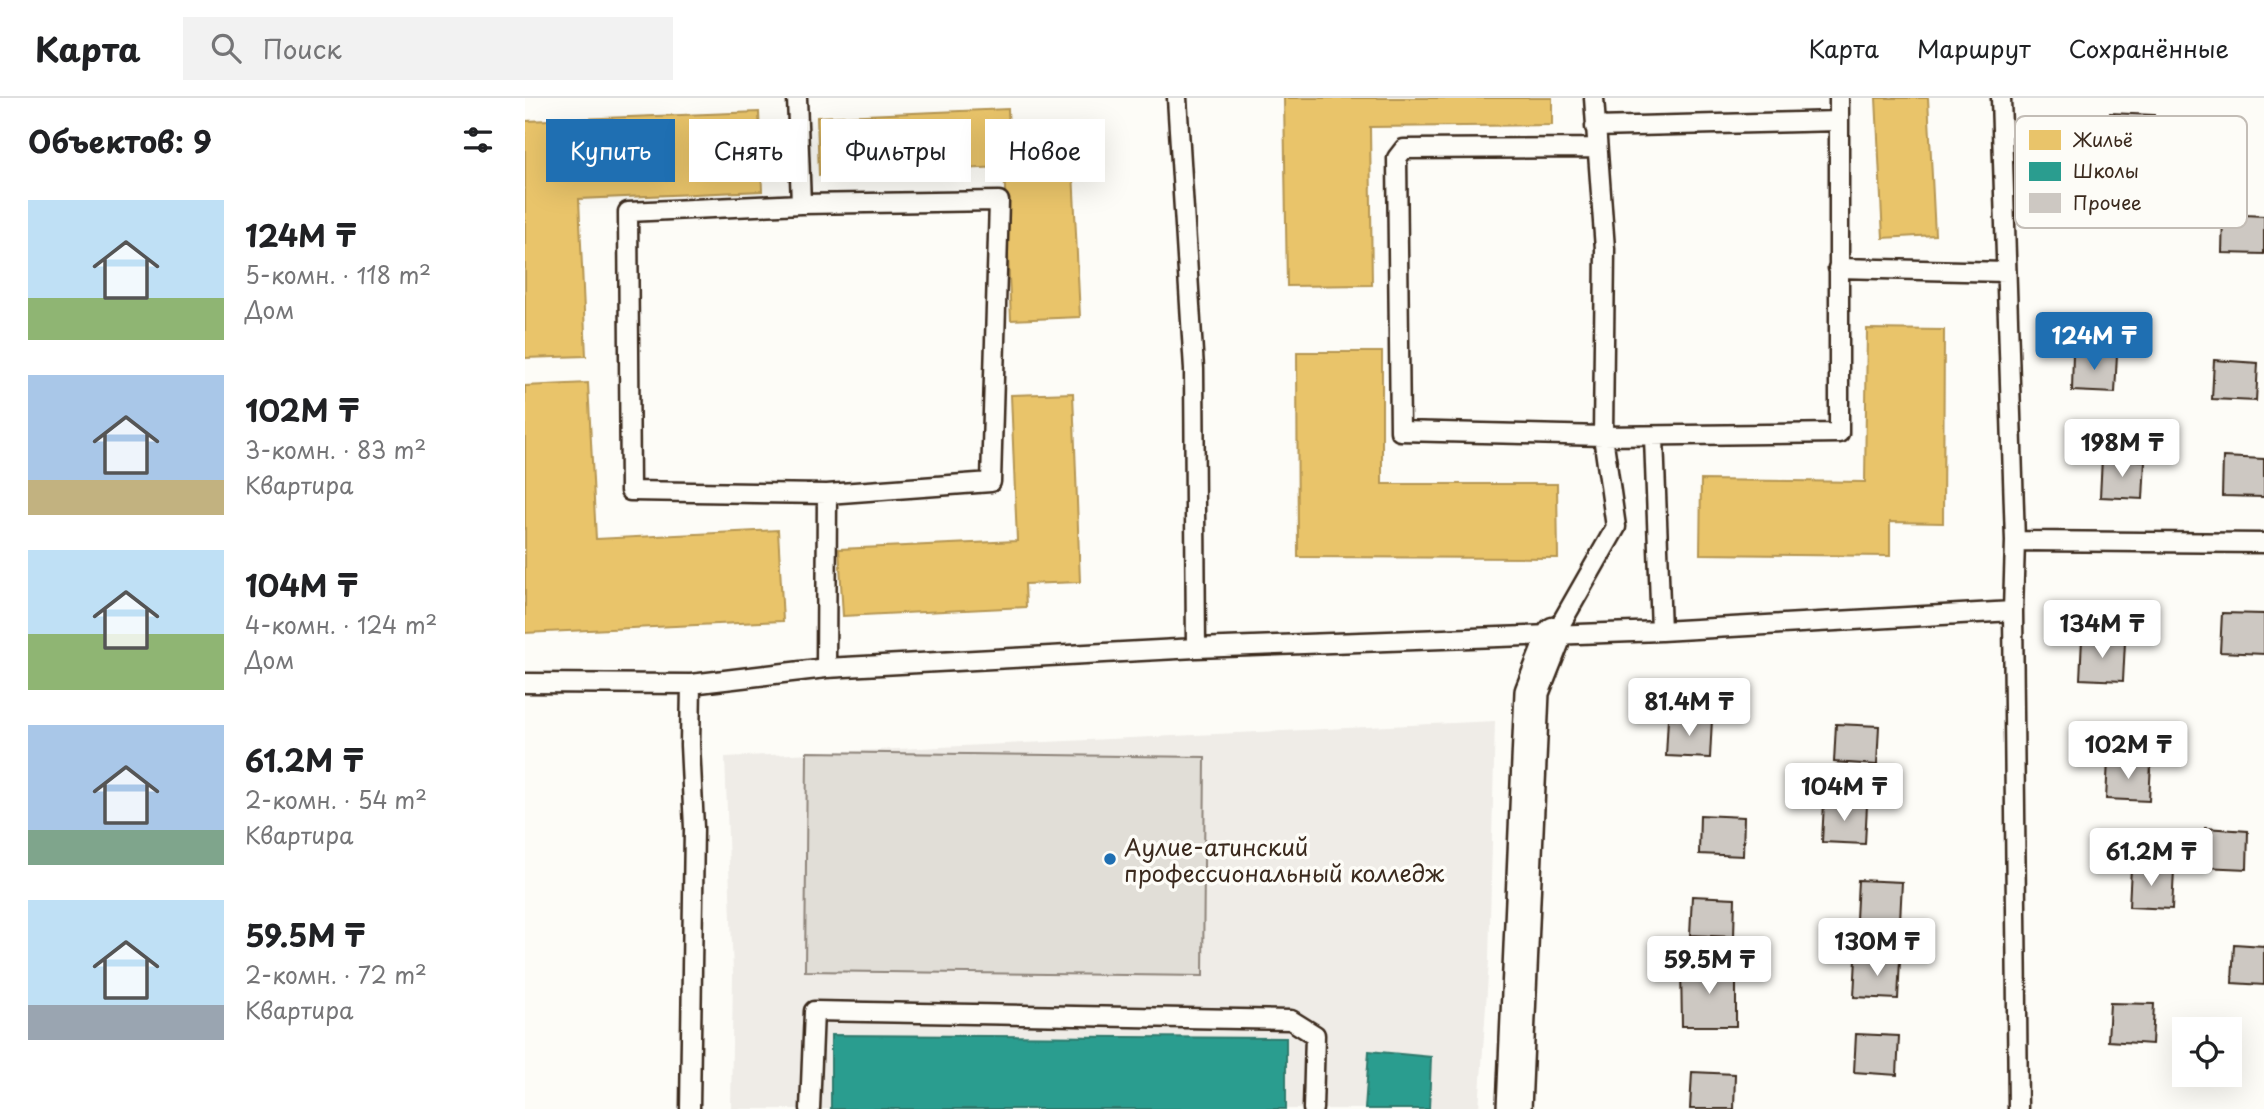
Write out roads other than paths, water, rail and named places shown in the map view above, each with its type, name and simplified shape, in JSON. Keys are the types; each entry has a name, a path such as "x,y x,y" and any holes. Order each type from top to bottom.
{"street":[{"path":"1514,1109 1532,692 1555,634"}],"lane":[{"path":"797,98 801,204"},
{"path":"1177,98 1194,369 1196,648"},
{"path":"1555,634 1616,527 1603,436 1605,249 1594,98"},
{"path":"1597,148 1404,149 1397,158 1400,432 1654,437 1839,433 1839,98"},
{"path":"2001,98 2015,541 2013,611 2018,1109"},
{"path":"1595,127 1838,121"},
{"path":"999,201 991,482 827,494 630,491 628,212 801,204 999,201"},
{"path":"1838,268 2006,272"},
{"path":"1654,437 1661,631"},
{"path":"826,668 827,494"},
{"path":"2015,541 2264,543"},
{"path":"525,683 691,684 826,668 1196,648 1661,631 2013,611"},
{"path":"690,1109 694,828 690,745 691,684"},
{"path":"810,1109 814,1011 1291,1020 1315,1035 1313,1109"}],"place":[{"name":"Аулие-атинский профессиональный колледж","path":"1110,859"}]}
